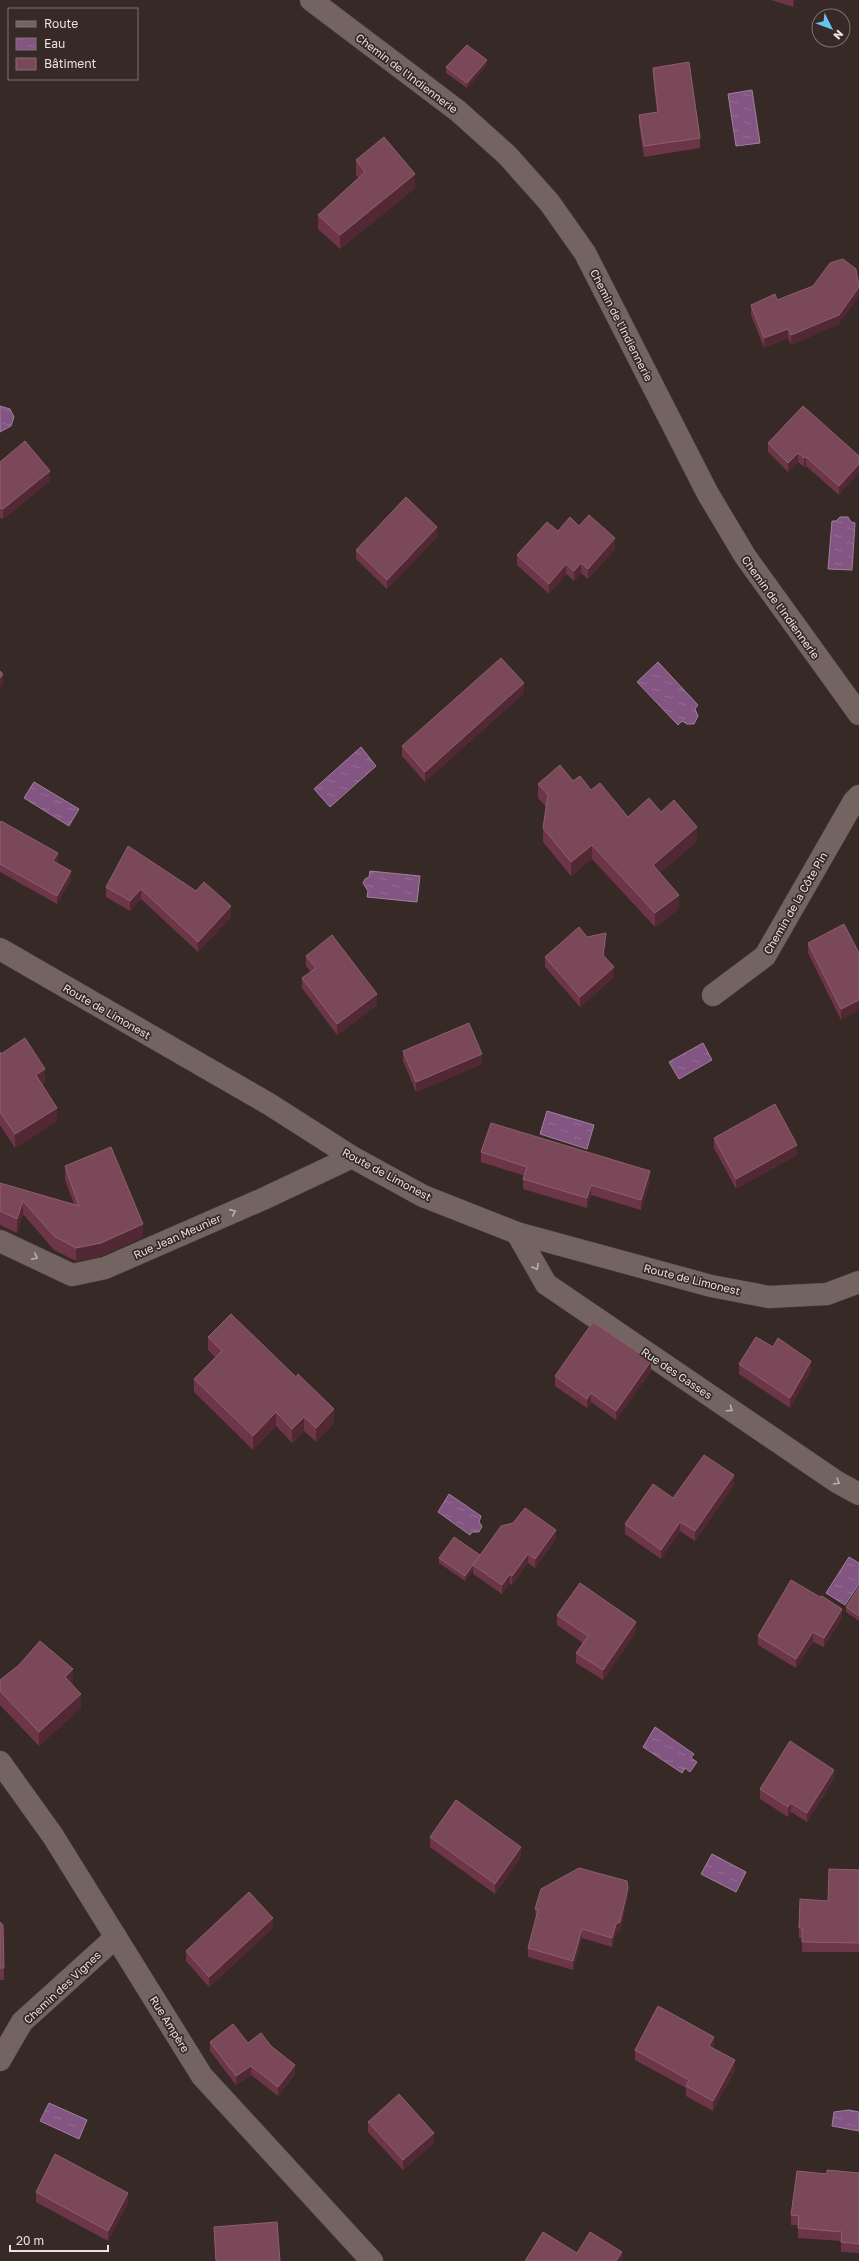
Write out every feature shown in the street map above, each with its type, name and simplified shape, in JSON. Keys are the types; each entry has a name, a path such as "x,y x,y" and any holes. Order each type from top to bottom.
{"street":[{"name":"Chemin de l'Indiennerie","path":"311,0 458,111 507,155 549,202 585,253 708,494 745,556 859,713"},
{"name":"Chemin de la Côte Pin","path":"713,995 765,956 854,801 859,796"},
{"name":"Route de Limonest","path":"0,950 268,1104 352,1157 423,1196 518,1233 711,1286 769,1297 827,1294 859,1282"},
{"name":"Rue Jean Meunier","path":"0,1241 72,1274 105,1268 263,1199 352,1157"},
{"name":"Rue des Gasses","path":"518,1233 546,1284 837,1482 859,1494"},
{"name":"Rue Ampère","path":"0,1762 53,1836 202,2076 372,2261"},
{"name":"Chemin des Vignes","path":"0,2060 22,2022 116,1937"}],"water":[{"path":"752,90 760,143 736,146 728,94"},
{"path":"0,406 10,409 14,417 11,426 0,432"},
{"path":"840,517 848,517 851,522 855,523 852,570 828,569 832,521 836,521"},
{"path":"658,662 698,705 695,709 698,716 694,724 687,724 682,721 678,725 637,682"},
{"path":"361,747 376,766 330,807 314,789"},
{"path":"34,782 79,809 69,826 24,798"},
{"path":"370,871 420,876 417,902 367,897 368,891 363,883 365,879 369,877"},
{"path":"703,1043 712,1060 679,1079 669,1062"},
{"path":"547,1111 594,1125 587,1149 540,1134"},
{"path":"449,1494 481,1516 479,1522 482,1526 479,1532 472,1532 470,1535 438,1512"},
{"path":"849,1557 859,1563 859,1584 845,1605 826,1593"},
{"path":"655,1727 694,1754 691,1758 697,1762 690,1772 685,1768 682,1773 643,1747"},
{"path":"712,1854 746,1872 736,1892 701,1874"},
{"path":"49,2103 87,2120 79,2139 40,2121"},
{"path":"849,2110 859,2112 859,2131 832,2126 834,2112"}],"building":[{"path":"467,45 487,60 467,83 446,67"},
{"path":"689,62 700,138 644,146 639,115 658,112 653,68"},
{"path":"384,137 415,174 340,235 318,215 365,172 356,160"},
{"path":"843,259 856,269 859,287 839,315 791,335 788,329 764,338 751,305 775,294 777,300 813,286 830,263"},
{"path":"803,406 859,456 859,464 839,486 806,457 804,458 798,453 788,463 768,443"},
{"path":"25,441 50,471 3,509 0,508 0,462"},
{"path":"406,497 437,527 387,580 356,550"},
{"path":"589,515 615,538 588,569 581,563 574,571 566,564 549,584 517,555 547,522 558,531 570,517 579,526"},
{"path":"501,658 524,683 425,772 402,746"},
{"path":"0,671 3,674 0,678"},
{"path":"560,765 573,781 580,776 591,790 600,783 628,817 649,798 661,812 674,800 697,827 653,865 679,895 655,913 592,845 571,862 543,828 548,795 538,784"},
{"path":"1,821 58,853 53,861 71,871 57,896 0,864"},
{"path":"128,846 196,891 204,882 231,906 198,942 141,889 130,901 106,887"},
{"path":"844,924 859,953 859,1000 841,1009 808,943"},
{"path":"579,927 587,937 606,933 603,955 614,967 580,997 545,957"},
{"path":"332,935 377,994 337,1024 302,978 316,968 306,956"},
{"path":"469,1023 482,1054 416,1082 403,1051"},
{"path":"25,1038 45,1069 36,1075 57,1108 15,1134 0,1112 0,1052 1,1054"},
{"path":"775,1104 797,1145 736,1179 714,1138"},
{"path":"491,1123 650,1171 641,1200 591,1185 587,1198 523,1179 527,1167 481,1152"},
{"path":"111,1147 143,1224 101,1243 76,1248 54,1236 23,1201 17,1219 0,1211 0,1183 79,1206 65,1166"},
{"path":"231,1314 296,1377 298,1374 334,1409 316,1428 304,1417 292,1429 276,1412 253,1436 194,1379 222,1351 208,1337"},
{"path":"593,1322 651,1361 616,1411 591,1393 587,1399 555,1376"},
{"path":"756,1337 773,1347 778,1338 811,1361 790,1398 739,1364"},
{"path":"704,1455 734,1475 695,1531 680,1522 661,1550 625,1524 653,1484 673,1498"},
{"path":"525,1508 556,1530 535,1559 528,1554 512,1576 510,1574 502,1585 473,1565 501,1526 513,1523"},
{"path":"454,1537 480,1555 465,1576 439,1558"},
{"path":"791,1580 820,1597 822,1596 842,1609 824,1638 813,1632 796,1659 758,1636"},
{"path":"580,1583 636,1622 603,1670 576,1653 588,1636 557,1615"},
{"path":"859,1587 859,1616 846,1607"},
{"path":"40,1641 73,1669 65,1677 81,1694 39,1732 0,1691 0,1680 19,1665"},
{"path":"790,1741 834,1770 807,1813 791,1803 788,1807 760,1789"},
{"path":"456,1800 521,1847 495,1884 430,1837"},
{"path":"579,1868 627,1881 628,1888 620,1922 616,1924 612,1938 582,1929 573,1961 528,1948 538,1910 535,1909 541,1889"},
{"path":"829,1869 859,1870 859,1943 802,1942 802,1928 799,1928 800,1899 828,1901"},
{"path":"249,1892 273,1918 209,1977 186,1951"},
{"path":"0,1922 3,1925 4,1968 0,1968"},
{"path":"658,2006 714,2037 709,2046 735,2060 713,2101 686,2086 689,2080 635,2050"},
{"path":"233,2024 248,2043 261,2033 271,2046 295,2065 278,2087 251,2066 236,2076 210,2042"},
{"path":"399,2094 434,2133 403,2160 368,2122"},
{"path":"55,2154 128,2193 108,2231 36,2192"},
{"path":"827,2170 859,2173 859,2244 841,2242 842,2232 798,2228 799,2216 791,2215 797,2171 827,2174"},
{"path":"277,2222 280,2261 216,2261 214,2227"},
{"path":"543,2232 577,2253 590,2232 622,2252 616,2261 525,2261"}]}
